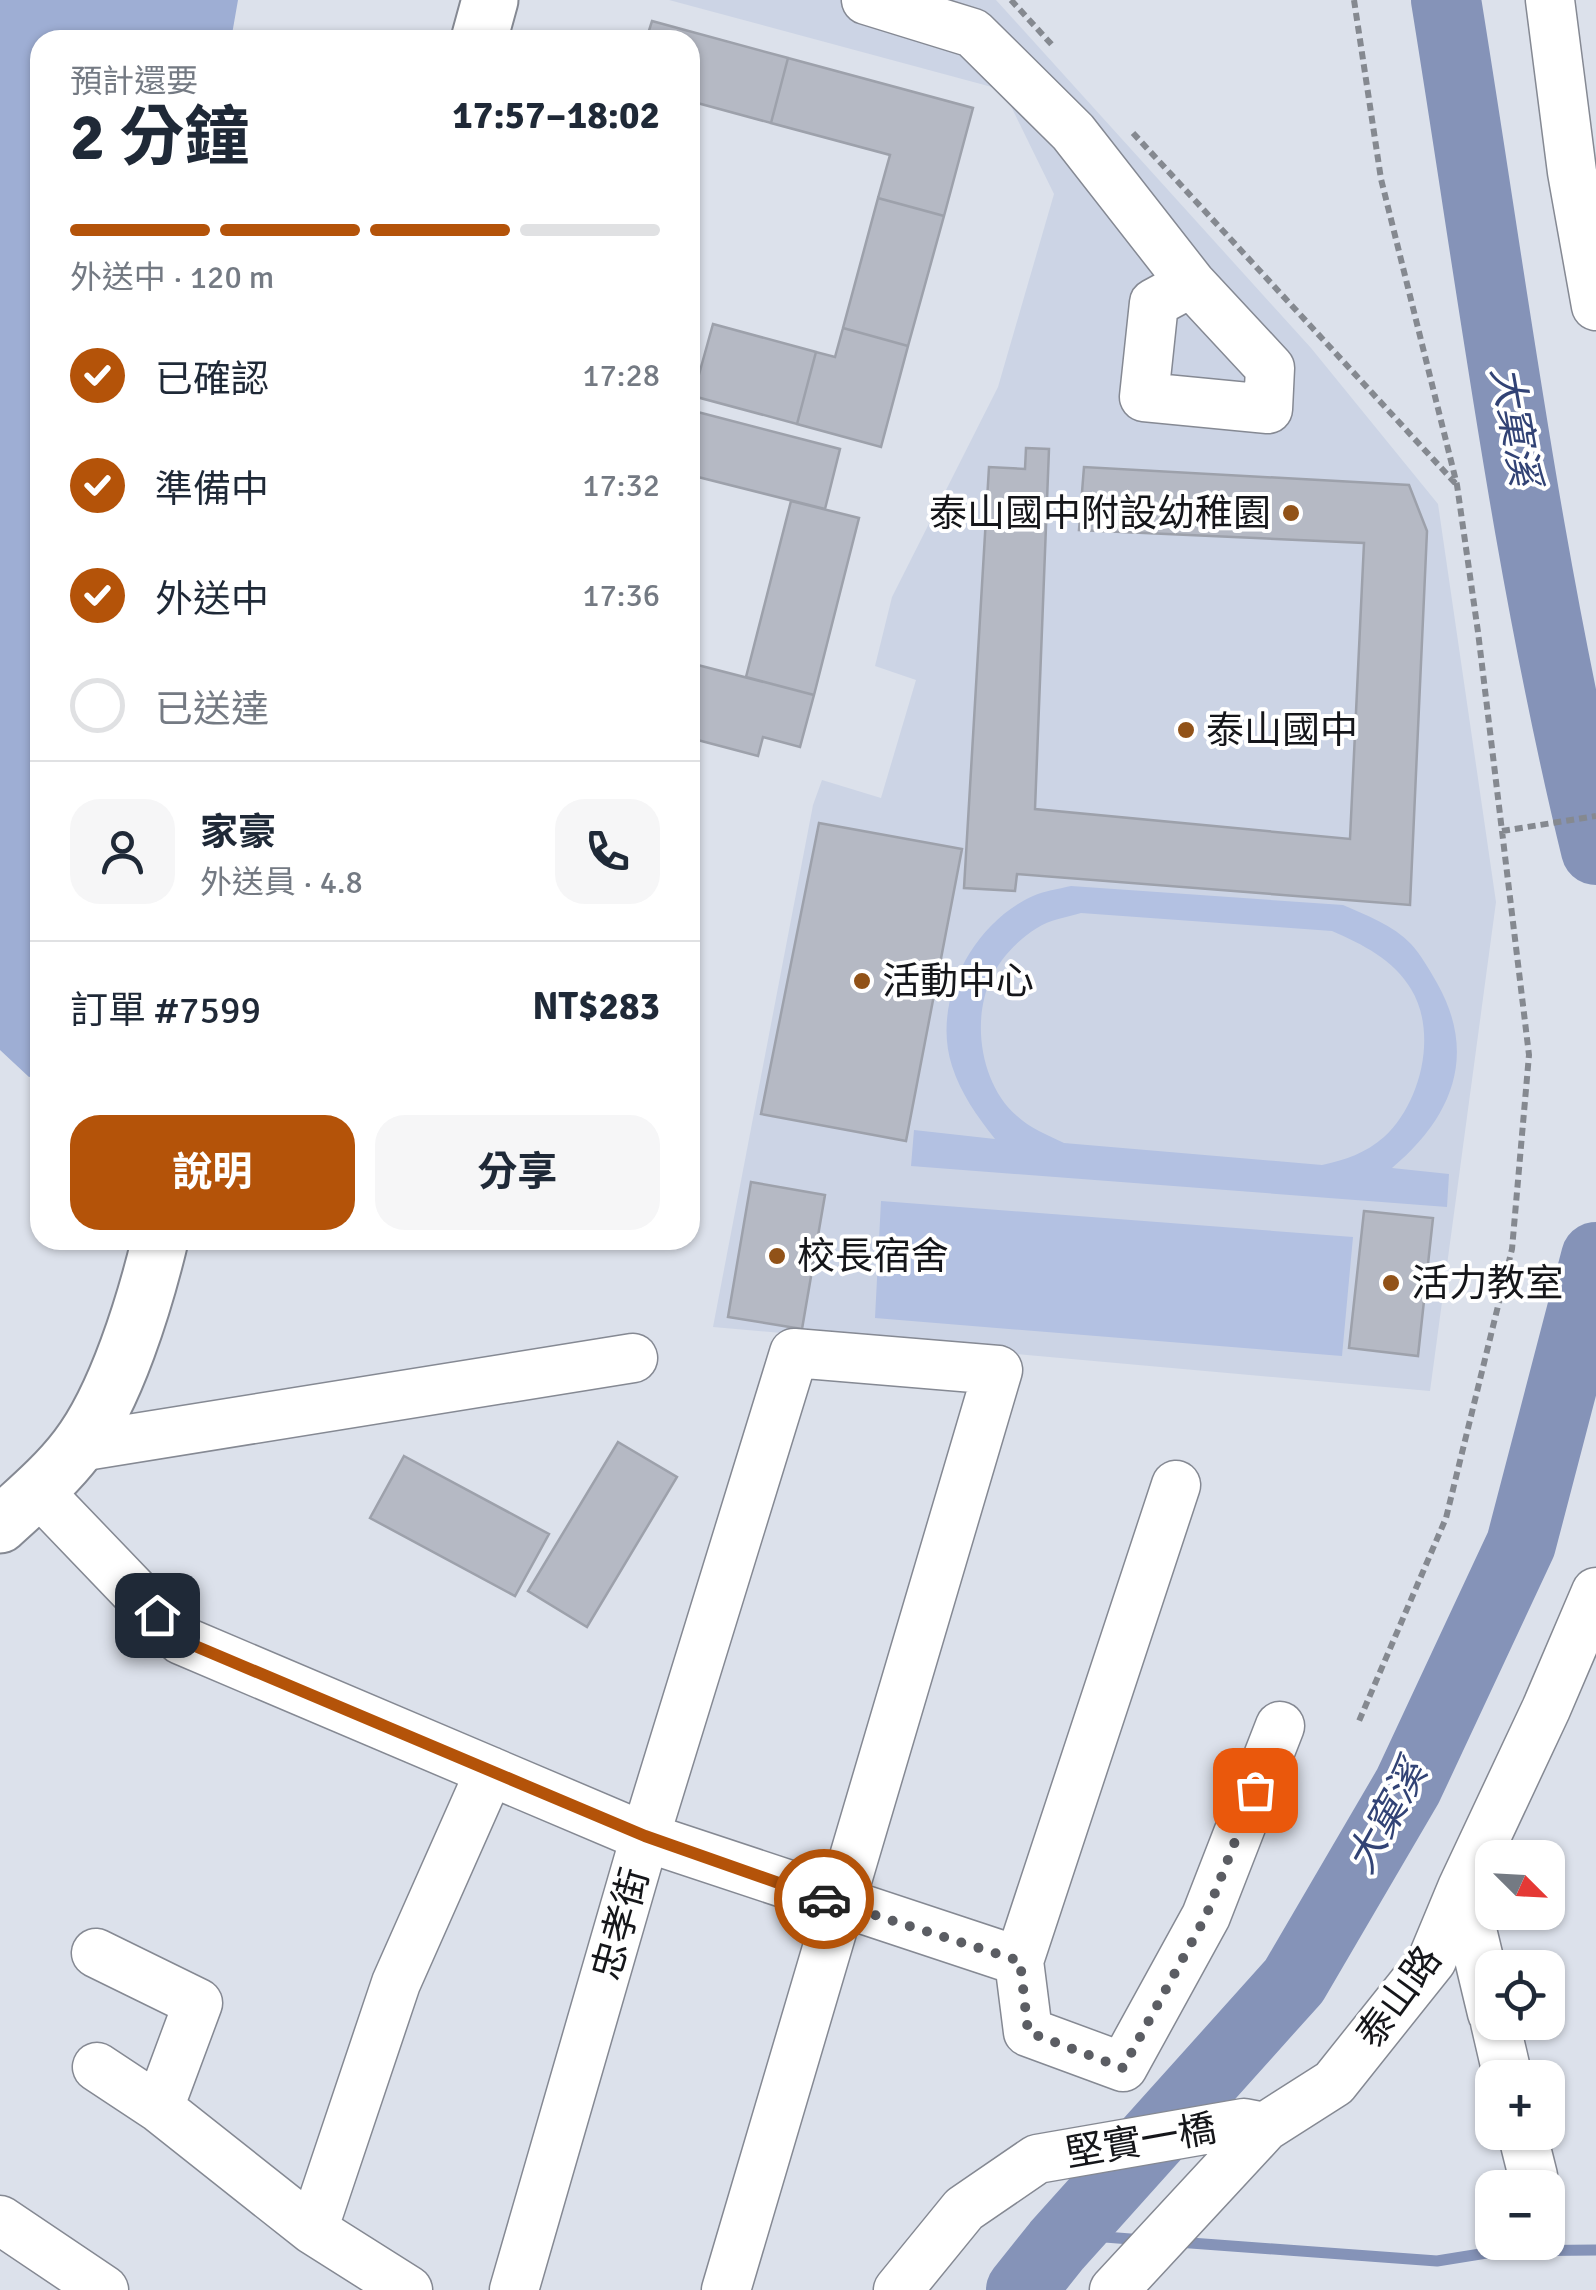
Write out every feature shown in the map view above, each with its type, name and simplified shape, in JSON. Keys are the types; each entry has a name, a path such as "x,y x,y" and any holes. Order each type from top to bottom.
{"main road":[{"path":"482,30 490,0"},
{"path":"19,1508 78,1447 108,1395 150,1284 158,1250"}],"street":[{"path":"866,0 973,33 1073,132 1191,283"},
{"path":"1550,0 1572,172 1596,306"},
{"path":"726,2290 840,1904 998,1370 794,1354 645,1836 840,1904 1020,1961"},
{"path":"78,1447 633,1358"},
{"path":"1176,1485 1020,1961 1028,2032 1123,2068 1206,1916 1280,1726"},
{"name":"忠孝街","path":"19,1508 181,1640 645,1836 514,2290"},
{"name":"泰山路","path":"1254,2125 1334,2084 1432,1960 1596,1592"},
{"path":"313,2230 396,1982 490,1771"},
{"path":"1462,1888 1477,1950"},
{"path":"96,1953 198,2002 159,2108"},
{"path":"98,2067 159,2108 313,2230 408,2290"},
{"path":"1114,2290 1254,2125"},
{"name":"堅實一橋","path":"898,2290 964,2209 1037,2159 1254,2125"},
{"path":"0,2220 104,2290"}],"path":[{"path":"1010,0 1065,59"},
{"path":"1354,0 1381,180 1457,485 1529,1055 1512,1249 1446,1518 1359,1721"},
{"path":"1132,132 1457,485"},
{"path":"1502,831 1596,816"}],"shaded area":[{"path":"0,0 238,0 233,30 30,30 30,1077 0,1050"},
{"name":"泰山國中","path":"669,0 996,0 1311,348 1438,504 1496,902 1430,1391 713,1327 813,805 822,780 881,798 916,680 875,666 892,597 998,387 1054,194 1003,90"},
{"path":"1071,886 1343,905 1404,937 1425,962 1449,1010 1457,1060 1452,1084 1430,1128 1392,1168 1449,1174 1447,1207 911,1166 914,1130 995,1139 970,1104 952,1066 947,1016 953,991 975,945 1011,908 1046,891","holes":["1081,913 1332,931 1366,947 1396,970 1411,989 1423,1026 1422,1067 1408,1106 1384,1137 1363,1152 1322,1165 1064,1143 1022,1120 995,1087 983,1052 985,996 1004,957 1042,925"]},
{"path":"881,1201 1353,1237 1342,1356 875,1318"}],"building":[{"path":"652,21 685,30 649,30"},
{"path":"700,34 788,58 771,123 700,104"},
{"path":"788,58 973,108 944,216 878,198 890,155 771,123"},
{"path":"878,198 944,216 908,346 843,328"},
{"path":"713,324 816,352 797,424 700,398 700,371"},
{"path":"843,328 908,346 881,447 797,424 816,352 835,357"},
{"path":"700,413 840,449 825,509 700,478"},
{"path":"1026,448 1049,449 1035,809 1350,839 1364,543 1079,530 1084,467 1409,485 1427,531 1410,905 1017,874 1015,891 964,888 989,467 1025,469"},
{"path":"791,501 859,518 814,695 746,677"},
{"path":"700,666 814,695 800,747 763,737 758,756 700,741"},
{"name":"活動中心","path":"819,823 962,849 906,1141 761,1114"},
{"name":"校長宿舍","path":"751,1182 825,1195 802,1329 728,1317"},
{"name":"活力教室","path":"1364,1211 1433,1218 1418,1356 1349,1348"},
{"path":"618,1442 677,1477 587,1627 528,1591"},
{"path":"404,1456 549,1534 515,1596 370,1518"}],"waterway":[{"name":"大窠溪","path":"1446,0 1531,533 1596,850"},
{"name":"大窠溪","path":"1021,2290 1294,1981 1408,1786 1521,1544 1596,1257"},
{"path":"1067,2234 1143,2240"},
{"path":"1177,2242 1437,2261 1499,2251 1596,2250"}],"way so far":[{"path":"824,1899 1020,1961 1028,2032 1123,2068 1206,1916 1255,1790"}],"place":[{"name":"泰山國中附設幼稚園","path":"1291,513"},
{"name":"泰山國中","path":"1186,730"},
{"name":"活動中心","path":"862,981"},
{"name":"校長宿舍","path":"777,1256"},
{"name":"活力教室","path":"1391,1283"}],"route":[{"path":"157,1615 181,1640 645,1836 824,1899"}]}
